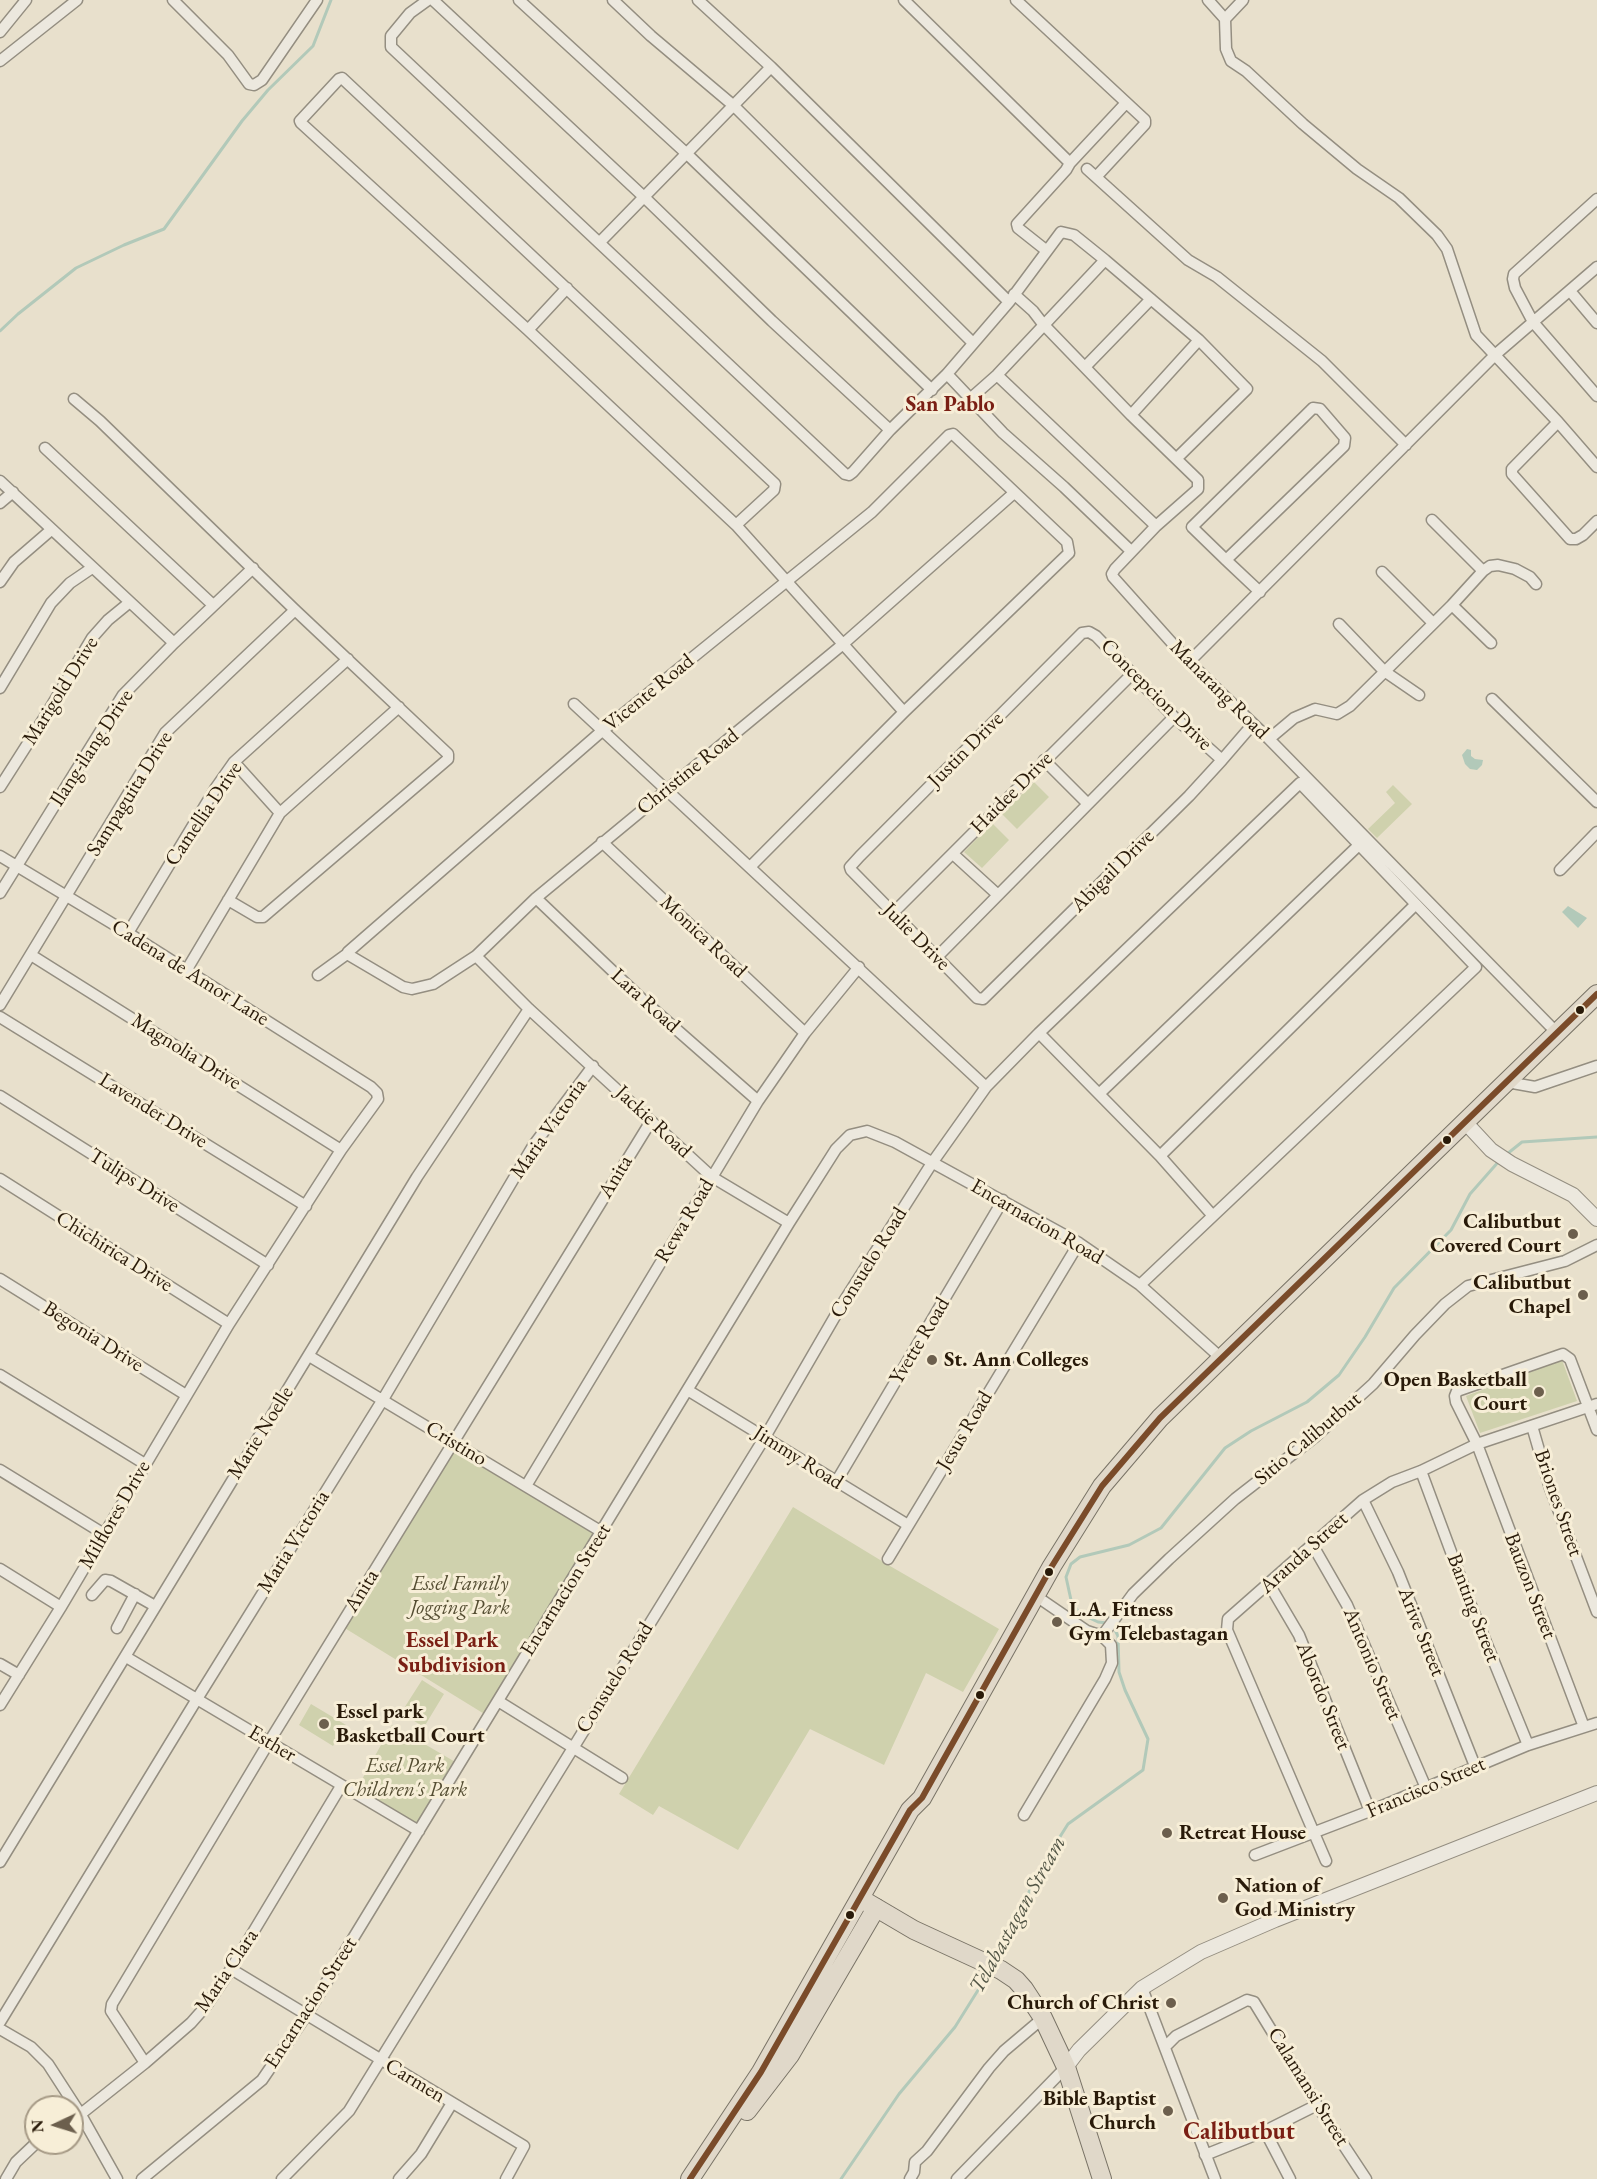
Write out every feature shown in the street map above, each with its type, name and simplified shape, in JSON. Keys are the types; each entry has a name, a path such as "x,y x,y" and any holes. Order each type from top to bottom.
{"main road":[{"path":"701,2179 770,2073 868,1903 910,1810 922,1798 1069,1537 1102,1486 1148,1430 1597,994"},
{"path":"868,1903 914,1930 1001,1970 1016,1980 1024,1989 1043,2018 1066,2067 1102,2179"},
{"path":"690,2179 868,1903"}],"street":[{"path":"0,32 26,0"},
{"path":"0,61 77,0"},
{"path":"172,0 228,54 249,84 254,85 262,80 317,0"},
{"path":"428,0 410,13 391,36 391,47 845,474 853,472 890,430 947,374 1012,298 1061,232 1069,232 1105,260 1199,340 1247,389 1177,458"},
{"path":"433,0 890,430"},
{"path":"519,0 687,154 932,390"},
{"path":"613,0 651,36 734,106 973,343"},
{"path":"698,0 1012,298 1033,311 1131,415 1198,480 1198,489 1131,551 1003,433 947,374"},
{"path":"904,0 1070,163"},
{"path":"1016,0 1145,120 1145,124 1096,177"},
{"path":"1208,0 1225,19 1226,49 1231,61 1358,169 1400,198 1437,235 1447,249 1476,335 1496,354 1597,467"},
{"path":"1225,19 1244,0"},
{"path":"600,242 771,67"},
{"path":"736,525 774,490 775,484 342,78 339,80 300,121 301,123 528,330 736,525 904,712"},
{"path":"1047,251 1018,228 1017,224 1126,103"},
{"path":"1087,169 1188,260 1216,277 1322,361 1406,445"},
{"path":"1597,199 1514,274 1515,288 1533,322 1597,396"},
{"path":"971,398 997,375 1105,260"},
{"path":"1189,662 1496,354 1597,267"},
{"path":"528,330 567,288"},
{"path":"1570,291 1597,322"},
{"path":"1085,367 1151,299"},
{"path":"1131,415 1199,340"},
{"path":"997,375 1156,526"},
{"path":"74,399 448,754 448,759 263,917 257,917 228,900"},
{"path":"1226,560 1344,446 1345,438 1320,409 1313,408 1193,524 1192,528 1226,560 1260,592"},
{"path":"1558,422 1512,469 1512,474 1570,539 1583,536 1597,521"},
{"name":"Vicente Road","path":"318,975 348,954 602,731 872,512 949,435 953,434 1014,493"},
{"path":"45,448 213,605"},
{"path":"0,481 174,643"},
{"path":"0,503 12,492"},
{"path":"750,867 904,712 1070,553 1067,542 1014,493"},
{"name":"Christine Road","path":"348,954 403,987 412,989 433,984 476,956 536,898 842,645 1014,493"},
{"path":"1432,520 1483,571"},
{"path":"0,582 14,562 51,530"},
{"name":"Manarang Road","path":"1131,551 1112,574 1116,580 1189,662 1269,739 1557,1034"},
{"path":"1269,739 1294,718 1316,709 1341,713 1350,706 1490,566 1506,567 1523,573 1536,584"},
{"path":"0,688 51,603 70,584 92,568"},
{"name":"Ilang-ilang Drive","path":"0,892 123,695 253,568"},
{"path":"1382,572 1433,623"},
{"name":"Marigold Drive","path":"0,787 92,638 108,620 130,602"},
{"path":"1452,604 1491,644"},
{"name":"Sampaguita Drive","path":"0,1005 165,734 295,610"},
{"path":"1339,624 1384,671 1419,696"},
{"name":"Concepcion Drive","path":"1089,632 1096,636 1174,717 1222,760"},
{"name":"Justin Drive","path":"852,874 850,867 860,856 1082,633 1089,632"},
{"name":"Camellia Drive","path":"129,933 215,789 234,762 348,659"},
{"name":"Haidee Drive","path":"893,913 1132,674"},
{"path":"1492,699 1597,802"},
{"path":"574,704 986,1087"},
{"path":"186,971 280,813 399,707"},
{"path":"936,958 1174,717"},
{"name":"Abigail Drive","path":"980,999 983,999 999,984 1189,796 1253,724"},
{"path":"1044,760 1088,804"},
{"path":"234,762 280,813"},
{"name":"Consuelo Road","path":"282,2179 349,2111 765,1437 841,1306 932,1163 986,1087 1039,1033 1300,783 1360,844"},
{"path":"1560,870 1597,832"},
{"name":"Monica Road","path":"602,842 805,1033"},
{"path":"1100,1094 1360,844 1415,905 1476,967 1140,1285"},
{"path":"953,854 998,895"},
{"name":"Cadena de Amor Lane","path":"0,856 129,933 377,1093"},
{"name":"Julie Drive","path":"852,874 980,999"},
{"name":"Lara Road","path":"536,898 644,1001 758,1101"},
{"path":"1160,1156 1415,905"},
{"name":"Magnolia Drive","path":"31,955 341,1149"},
{"name":"Jackie Road","path":"476,956 529,1009 712,1177 789,1223"},
{"name":"Rewa Road","path":"526,1485 758,1101 805,1033 858,967"},
{"name":"Marie Noelle","path":"0,1862 417,1177 529,1009"},
{"name":"Lavender Drive","path":"0,1017 306,1206"},
{"path":"1039,1033 1160,1156 1213,1216"},
{"name":"Maria Victoria","path":"0,2022 382,1401 533,1146 593,1066"},
{"path":"1507,1082 1534,1087 1597,1066"},
{"name":"Milflores Drive","path":"0,1705 229,1324 341,1149 378,1099 377,1093"},
{"name":"Tulips Drive","path":"0,1096 268,1265"},
{"name":"Anita","path":"145,2063 111,2011 112,2004 269,1742 651,1121"},
{"path":"1465,1122 1491,1150 1512,1164 1573,1195 1597,1219"},
{"name":"Encarnacion Road","path":"836,1149 850,1135 867,1131 895,1142 1003,1200 1079,1243 1140,1285 1221,1358"},
{"name":"Encarnacion Street","path":"142,2179 262,2080 307,2014 836,1149"},
{"name":"Chichirica Drive","path":"0,1179 229,1324"},
{"name":"Yvette Road","path":"836,1482 1003,1200"},
{"name":"Jesus Road","path":"888,1559 1079,1243"},
{"name":"Sitio Calibutbut","path":"1104,1633 1133,1594 1169,1559 1235,1499 1316,1436 1373,1384 1444,1304 1468,1286 1566,1261 1597,1245"},
{"name":"Begonia Drive","path":"0,1279 186,1395"},
{"name":"Bauzon Street","path":"1584,1727 1477,1444 1456,1402 1457,1391 1563,1354 1570,1359 1593,1406"},
{"name":"Cristino","path":"309,1356 602,1533"},
{"path":"0,1375 145,1464"},
{"name":"Jimmy Road","path":"689,1391 908,1525"},
{"path":"1593,1406 1597,1430"},
{"name":"Aranda Street","path":"1326,1861 1227,1630 1228,1619 1363,1500 1392,1482 1477,1444 1593,1406"},
{"name":"Briones Street","path":"1532,1426 1550,1488 1597,1612"},
{"path":"0,1470 104,1534"},
{"name":"Banting Street","path":"1421,1471 1470,1603 1528,1745"},
{"name":"Arive Street","path":"1363,1500 1398,1572 1475,1767"},
{"name":"Antonio Street","path":"1312,1544 1347,1605 1426,1788"},
{"path":"0,1569 61,1607"},
{"path":"92,1595 105,1580 111,1581 155,1606"},
{"name":"Abordo Street","path":"1269,1584 1299,1635 1370,1811"},
{"path":"117,1628 135,1594"},
{"path":"1024,1815 1105,1679 1112,1663 1111,1645 1104,1633 1087,1631 1035,1596"},
{"name":"Esther","path":"126,1657 419,1831"},
{"path":"0,1664 19,1675"},
{"path":"498,1701 622,1778"},
{"name":"Francisco Street","path":"1255,1855 1370,1811 1528,1745 1597,1723"},
{"name":"Maria Clara","path":"84,2112 191,2023 206,2006 231,1970 341,1786"},
{"path":"957,2179 1066,2067 1079,2050 1142,1988 1181,1963 1247,1931 1597,1793"},
{"name":"Carmen","path":"231,1970 524,2146 506,2179"},
{"path":"1142,1988 1215,2179"},
{"name":"Calamansi Street","path":"1165,2047 1176,2036 1247,2000 1254,2002 1317,2105 1366,2179"},
{"path":"910,2179 914,2172 915,2162 927,2151 989,2068 1004,2051 1043,2018"},
{"path":"0,2029 31,2047 48,2064 65,2095"},
{"path":"399,2179 421,2154 452,2103"},
{"path":"1205,2155 1265,2131 1317,2105"},
{"path":"84,2129 117,2179"},
{"path":"1265,2131 1290,2179"},
{"path":"6,2179 24,2152"}],"green space":[{"path":"1034,782 1049,797 1017,829 1002,814"},
{"path":"1393,785 1412,804 1377,838 1368,829 1395,803 1386,792"},
{"path":"992,823 1009,840 982,868 964,852"},
{"path":"1562,1360 1577,1401 1480,1433 1466,1396"},
{"name":"Essel Family Jogging Park","path":"455,1446 597,1535 486,1715 343,1627"},
{"path":"793,1507 999,1629 963,1692 926,1673 884,1765 810,1729 738,1850 659,1806 653,1815 619,1794"},
{"path":"422,1680 444,1694 424,1727 401,1713"},
{"path":"311,1704 346,1725 333,1746 299,1725"},
{"name":"Essel Park Children's Park","path":"392,1725 457,1763 418,1829 355,1792"}],"shaded area":[{"path":"1467,749 1471,750 1471,756 1475,759 1483,760 1477,770 1470,769 1465,764 1462,755"},
{"path":"1568,906 1587,918 1578,928 1562,912"}],"waterway":[{"path":"0,331 76,268 164,229 242,121 268,90 313,46 331,0"},
{"name":"Telabastagan Stream","path":"1507,1154 1522,1142 1597,1137"},
{"name":"Telabastagan Stream","path":"1107,1623 1098,1622 1079,1613 1071,1600 1066,1577 1071,1564 1080,1557 1129,1545 1161,1528 1225,1448 1251,1431 1307,1402 1339,1375 1394,1288 1451,1230 1470,1194 1500,1160"},
{"name":"Telabastagan Stream","path":"996,1961 1039,1870 1068,1824 1143,1770 1148,1739 1119,1672 1118,1636 1113,1626"},
{"name":"Telabastagan Stream","path":"841,2179 899,2094 955,2027 990,1971"}],"transit line":[{"path":"690,2179 761,2072 910,1810 922,1798 1052,1566 1102,1486 1160,1418 1597,994"}],"place":[{"name":"Calibutbut Covered Court","path":"1573,1234"},
{"name":"Calibutbut Chapel","path":"1583,1295"},
{"name":"St. Ann Colleges","path":"932,1360"},
{"name":"Open Basketball Court","path":"1539,1392"},
{"name":"L.A. Fitness Gym Telebastagan","path":"1057,1622"},
{"name":"Essel park Basketball Court","path":"324,1724"},
{"name":"Retreat House","path":"1167,1833"},
{"name":"Nation of God Ministry","path":"1223,1898"},
{"name":"Church of Christ","path":"1171,2003"},
{"name":"Bible Baptist Church","path":"1168,2111"}],"district":[{"name":"San Pablo","path":"950,405"},
{"name":"Essel Park Subdivision","path":"452,1654"},
{"name":"Calibutbut","path":"1239,2132"}]}
